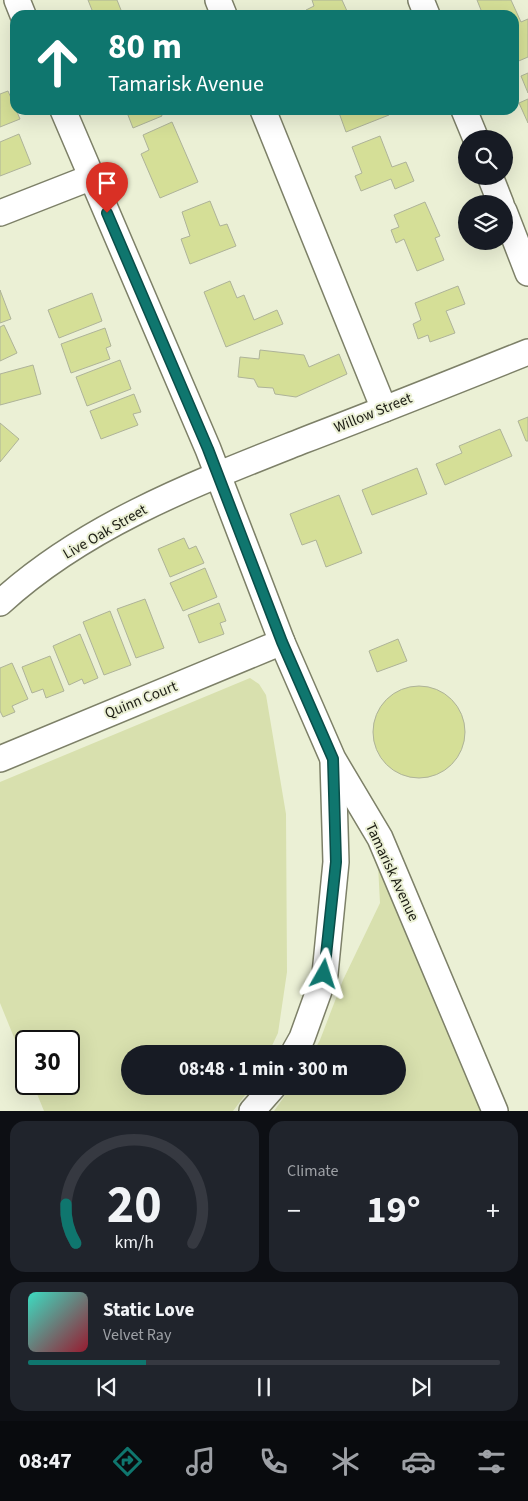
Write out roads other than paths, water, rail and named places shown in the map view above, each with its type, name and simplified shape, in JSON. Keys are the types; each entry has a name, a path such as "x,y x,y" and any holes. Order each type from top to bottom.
{"street":[{"name":"Tamarisk Avenue","path":"66,115 218,475 282,642 333,759 380,838 495,1111"},
{"path":"265,115 384,409"},
{"path":"466,115 472,130"},
{"path":"0,213 92,176"},
{"path":"513,234 528,273"},
{"name":"Willow Street","path":"218,475 528,352"},
{"name":"Live Oak Street","path":"0,603 44,567 92,536 142,509 218,475"},
{"name":"Quinn Court","path":"0,758 282,642"},
{"path":"298,1045 324,974 336,862 333,759"},
{"path":"252,1111 266,1095"}]}
